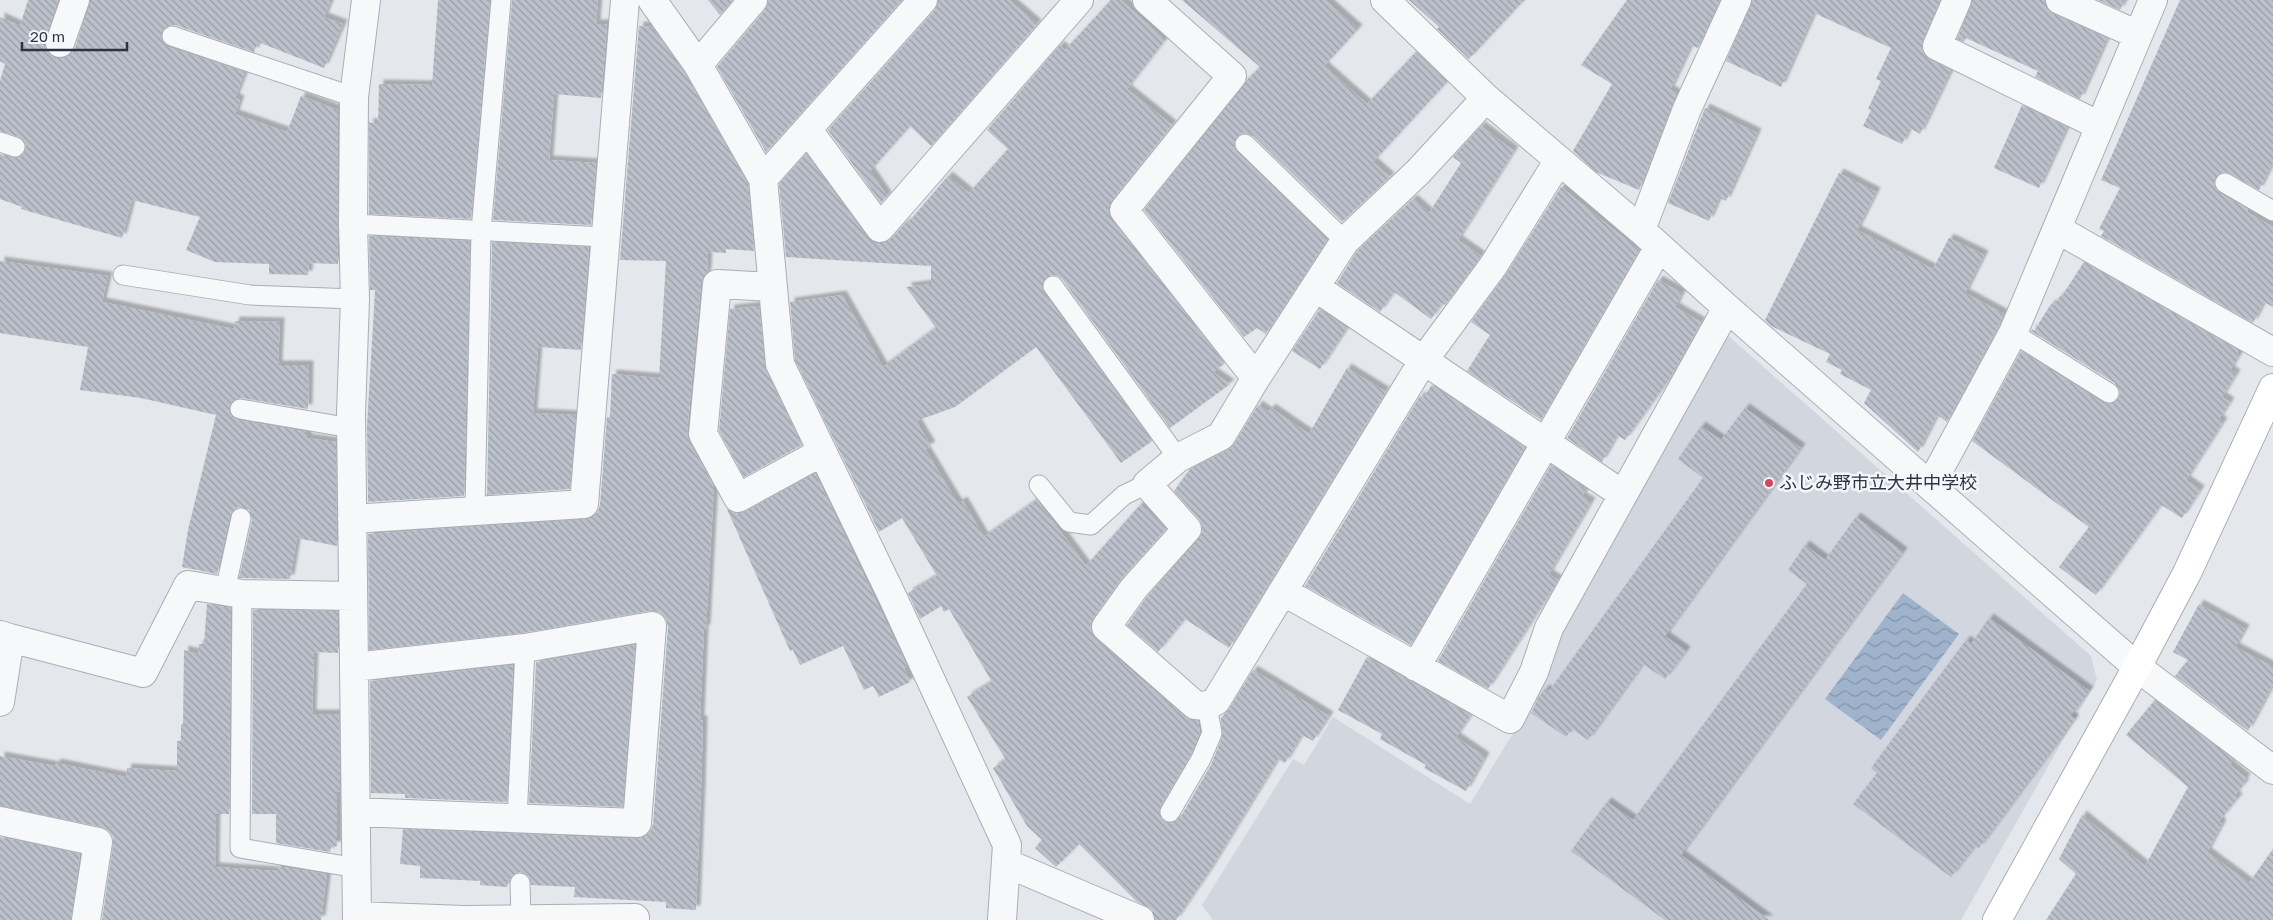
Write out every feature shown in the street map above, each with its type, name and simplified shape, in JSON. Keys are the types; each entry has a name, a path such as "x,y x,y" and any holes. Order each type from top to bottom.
{"street":[{"path":"60,43 75,0"},
{"path":"366,0 354,97 353,224 355,299 351,428 357,918 464,920 635,918 635,920"},
{"path":"352,518 584,504 625,0"},
{"path":"652,0 698,65 763,179 780,364 898,607 1007,845 1002,920"},
{"path":"698,65 753,0"},
{"path":"763,179 923,0"},
{"path":"808,130 880,228 1079,0"},
{"path":"1385,0 1486,98 1650,239 2137,667 2273,770"},
{"path":"1416,667 1547,444 1650,239 1687,109 1737,0"},
{"path":"1957,0 1937,46 2100,126"},
{"path":"2060,0 2138,36"},
{"path":"1930,486 2013,332 2153,0"},
{"path":"1157,3 1232,76 1124,210 1256,378"},
{"path":"1486,98 1418,172 1345,241 1256,378 1222,436 1178,458 1147,484 1187,529 1134,588 1106,627 1195,705 1207,706 1216,702 1423,361 1493,266 1559,160"},
{"path":"2057,229 2273,352"},
{"path":"772,287 717,284 703,434 738,498 822,452"},
{"path":"1315,287 1622,494"},
{"path":"1284,592 1510,719 1534,672 1549,628 1727,308"},
{"path":"1997,920 2187,573 2273,388"},
{"path":"0,702 5,637 143,673 188,585 233,593 353,596"},
{"path":"354,667 525,648 652,626 637,823 517,820 356,812"},
{"path":"0,821 98,842 86,920"},
{"path":"1006,863 1140,920"}],"lane":[{"path":"475,510 481,231 501,0"},
{"path":"172,36 354,97"},
{"path":"1245,144 1345,241"},
{"path":"2225,183 2273,211"},
{"path":"353,224 605,237"},
{"path":"123,275 250,295 355,299"},
{"path":"1053,286 1178,458"},
{"path":"2013,332 2110,393"},
{"path":"240,409 351,428"},
{"path":"1039,486 1069,522 1091,525 1124,495 1147,484"},
{"path":"241,518 233,593 240,848 357,868"},
{"path":"517,820 525,648"},
{"path":"1170,812 1201,759 1212,734 1207,706"},
{"path":"520,883 521,919"}],"shaded area":[{"name":"ふじみ野市立大井中学校","path":"1725,333 2091,656 2097,680 1961,920 1213,920 1202,905 1293,759 1304,765 1333,717 1470,804 1510,738 1537,704 1541,674 1558,634"}],"water":[{"path":"1903,593 1959,634 1881,740 1825,699"}],"building":[{"path":"28,0 58,0 45,38 45,45 49,54 54,58 62,58 70,55 75,48 90,0 331,0 324,17 343,24 324,68 258,42 254,52 175,25 164,28 161,38 168,47 245,72 235,98 240,100 235,114 287,132 301,96 338,110 338,264 309,263 308,275 269,274 269,264 215,262 186,250 200,217 132,200 122,238 21,209 22,207 0,199 0,154 18,158 23,155 26,145 19,137 0,131 0,81 5,64 0,61 0,17 20,26"},
{"path":"438,0 490,0 471,219 369,214 369,122 378,125 379,84 432,85"},
{"path":"512,0 598,0 596,24 607,24 601,98 554,94 549,160 596,163 591,225 493,220"},
{"path":"708,0 733,0 720,15"},
{"path":"768,0 902,0 766,152 717,67 765,10"},
{"path":"938,0 1009,0 1037,24 931,146 910,126 870,171 887,196 881,203 828,130 935,10"},
{"path":"1111,0 1121,0 1165,40 1127,89 1172,125 1112,200 1109,214 1219,356 1224,364 1213,372 1230,384 1170,428 1062,279 1051,275 1043,282 1044,293 1152,441 1121,463 1036,347 955,407 916,421 931,446 925,449 958,504 963,501 984,537 1037,500 1086,566 1140,505 1166,529 1121,579 1090,625 1096,639 1137,676 1185,717 1198,721 1200,732 1191,754 1160,807 1160,817 1164,821 1170,823 1180,818 1211,765 1222,737 1221,718 1229,709 1253,670 1329,716 1313,741 1302,735 1285,763 1278,759 1210,870 1176,920 1155,920 1152,910 1136,901 1079,844 1056,867 1035,848 1042,840 1027,826 993,768 1006,760 967,697 992,682 949,609 944,612 941,606 920,619 908,593 937,576 902,518 879,532 795,360 790,302 842,295 883,367 936,328 906,287 931,284 931,266 786,257 779,184 806,154 867,237 875,243 884,243 892,238 906,222 907,224 948,176 969,193 1008,149 987,130 1060,45 1065,50"},
{"path":"1182,0 1325,0 1358,29 1324,66 1367,104 1416,52 1447,82 1373,162 1390,177 1342,222 1253,136 1242,133 1237,137 1234,147 1237,152 1327,240 1266,334 1257,328 1244,337 1144,210 1246,81 1260,67"},
{"path":"1409,0 1524,0 1469,59 1437,29 1439,27"},
{"path":"1627,0 1720,0 1698,48 1691,45 1670,90 1677,94 1639,190 1596,172 1573,151 1612,84 1581,65"},
{"path":"1752,0 1940,0 1923,40 1922,48 1924,55 1930,60 1951,70 1920,134 1910,128 1902,144 1863,126 1871,110 1868,109 1881,81 1876,79 1891,48 1814,13 1781,87 1726,61"},
{"path":"1972,0 2045,0 2047,9 2053,14 2107,38 2080,99 2035,77 2038,71 1966,38 1964,42 1957,39"},
{"path":"2098,0 2125,0 2120,10"},
{"path":"2180,0 2273,0 2273,162 2259,190 2226,172 2219,174 2214,182 2215,188 2219,193 2248,209 2247,212 2273,227 2273,307 2264,302 2253,323 2101,236 2104,231 2099,229 2120,188 2101,180"},
{"path":"639,26 652,27 685,73 748,184 754,251 726,249 726,253 708,252 707,273 701,283 687,433 689,442 714,486 700,720 703,720 696,910 666,908 666,902 574,897 575,887 531,885 529,877 520,872 510,877 507,887 480,885 480,881 420,878 420,866 400,864 403,829 636,839 644,837 650,832 653,824 668,627 666,619 659,612 649,611 523,633 369,650 368,534 592,518 597,513 600,505 607,417 610,417 612,374 659,378 666,261 620,260"},
{"path":"2022,105 2067,127 2039,188 1994,168"},
{"path":"1705,108 1757,133 1726,201 1719,198 1709,221 1668,203"},
{"path":"1481,126 1514,151 1458,240 1481,256 1445,305 1442,303 1431,319 1394,292 1380,312 1337,283 1357,251 1413,199 1429,213 1461,163 1453,157"},
{"path":"1839,173 1876,192 1857,230 1933,269 1949,238 1984,255 1965,293 2004,314 1947,422 1937,415 1918,452 1864,403 1871,390 1840,374 1842,370 1826,362 1830,354 1771,326 1765,320"},
{"path":"1561,187 1639,250 1541,420 1467,371 1490,335 1471,322 1506,274"},
{"path":"369,236 470,241 464,496 368,502 367,426 375,290 370,290"},
{"path":"492,242 589,247 581,350 538,347 533,413 576,415 570,489 487,495"},
{"path":"0,261 108,276 102,302 234,329 235,321 280,322 278,365 309,365 308,409 241,398 232,401 229,412 232,417 238,420 307,432 307,438 336,442 337,546 297,538 290,579 239,578 252,520 249,510 238,507 233,510 230,516 217,574 182,567 188,530 216,415 141,398 80,390 88,347 0,333"},
{"path":"2084,262 2238,350 2237,353 2239,355 2230,370 2236,374 2222,397 2230,402 2219,419 2223,422 2186,480 2200,490 2182,518 2161,505 2096,595 2059,567 2089,527 1972,441 2021,351 2103,403 2109,404 2118,399 2120,393 2115,383 2031,331 2032,329 2034,331 2051,304 2054,305 2062,296"},
{"path":"1658,280 1682,293 1675,307 1701,322 1670,378 1625,440 1617,435 1602,462 1567,438"},
{"path":"759,306 766,370 802,445 744,477 719,431 730,309"},
{"path":"1320,309 1347,328 1320,369 1292,351"},
{"path":"1347,368 1385,392 1229,648 1185,619 1158,652 1127,625 1146,598 1202,533 1199,519 1174,491 1190,469 1228,450 1234,444 1258,405 1268,412 1271,408 1309,434"},
{"path":"1432,385 1525,447 1411,645 1305,586 1420,396 1423,398"},
{"path":"1745,408 1801,448 1665,636 1686,651 1665,679 1643,664 1588,740 1572,729 1566,737 1531,713 1538,698 1545,689 1549,691 1703,478 1678,459 1701,426 1721,440"},
{"path":"1551,465 1586,489 1582,497 1591,502 1549,574 1558,580 1488,689 1438,661"},
{"path":"815,473 907,666 904,668 910,682 879,697 873,686 864,690 843,646 800,665 793,650 790,651 727,509 737,514 745,512"},
{"path":"1856,517 1903,552 1681,855 1769,920 1665,920 1571,851 1607,802 1633,820 1807,584 1788,570 1805,545 1825,560"},
{"path":"207,604 231,608 229,814 216,814 215,867 276,871 276,866 327,874 321,920 102,920 113,844 113,837 109,831 101,827 0,806 0,756 55,766 56,763 126,777 127,768 177,771 177,741 181,741 181,724 183,724 184,650 198,654 199,644 204,644"},
{"path":"2199,604 2245,629 2235,647 2273,667 2273,684 2248,731 2175,676 2188,660 2173,652"},
{"path":"253,610 338,611 338,653 314,652 312,714 339,714 340,792 337,792 337,846 331,846 330,852 276,843 276,814 252,814"},
{"path":"1989,618 2089,691 2070,716 2075,719 1979,848 1975,846 1951,877 1853,804 1877,773 1871,768 1966,640 1971,644"},
{"path":"635,645 623,807 529,803 536,662"},
{"path":"1367,657 1471,715 1456,737 1485,757 1466,791 1424,768 1426,765 1380,739 1382,734 1338,710"},
{"path":"513,665 507,802 405,798 405,794 371,793 370,681"},
{"path":"2155,700 2233,759 2230,765 2246,778 2243,782 2245,783 2235,795 2238,798 2219,821 2222,824 2207,852 2249,883 2273,849 2273,920 2046,920 2076,874 2059,859 2082,815 2145,866 2188,787 2126,735"},
{"path":"0,837 80,854 71,920 0,920"}],"place":[{"name":"ふじみ野市立大井中学校","path":"1769,483"}]}
